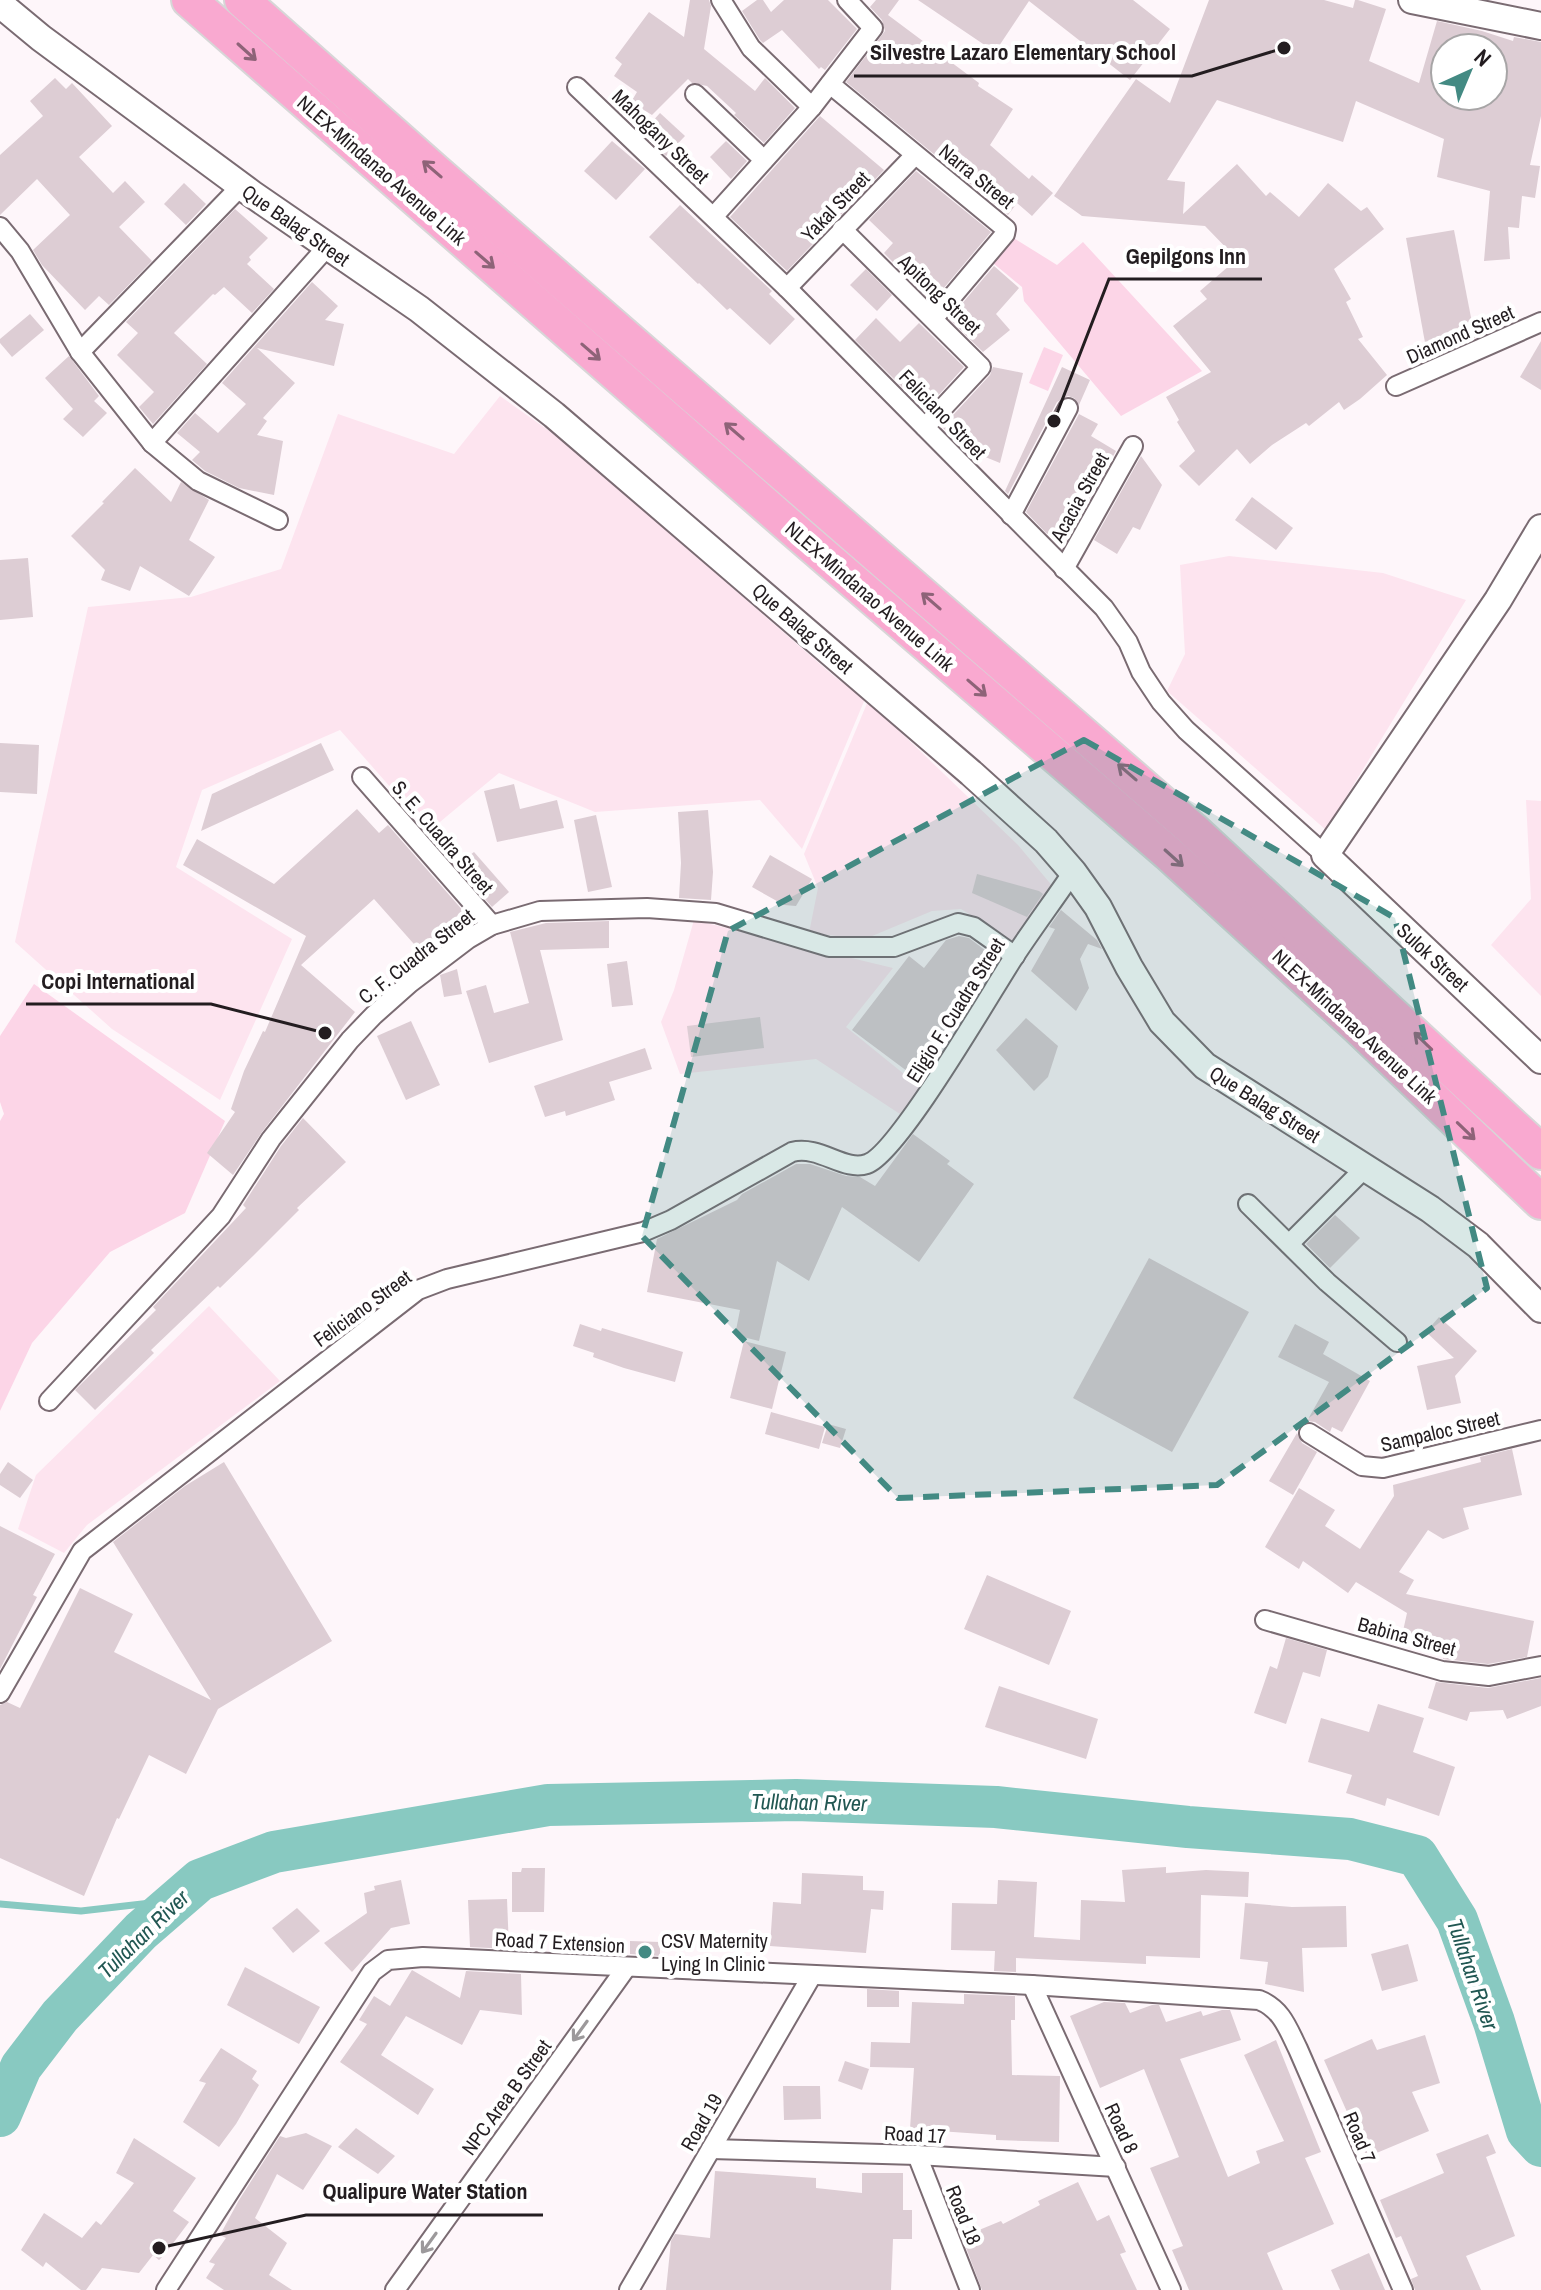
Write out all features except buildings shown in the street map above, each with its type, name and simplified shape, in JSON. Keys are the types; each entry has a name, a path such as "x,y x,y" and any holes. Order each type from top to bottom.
{"highway":[{"name":"NLEX-Mindanao Avenue Link","path":"189,0 1168,853 1358,1027 1541,1202"},
{"name":"NLEX-Mindanao Avenue Link","path":"242,0 1192,829 1541,1152"}],"street":[{"path":"721,0 751,48 812,107"},
{"path":"714,216 812,107 873,28 847,0"},
{"path":"1412,0 1476,7 1541,26"},
{"name":"Que Balag Street","path":"0,4 41,38 241,186 419,309 554,415 1046,841 1098,907 1162,1022 1205,1066 1430,1209 1478,1245 1541,1309"},
{"name":"Narra Street","path":"830,84 1006,229 934,318"},
{"name":"Mahogany Street","path":"577,87 714,216"},
{"path":"695,94 764,160"},
{"name":"Yakal Street","path":"787,288 915,155"},
{"path":"80,352 241,186"},
{"name":"Feliciano Street","path":"714,216 1104,608 1128,642 1148,682 1178,721 1325,855"},
{"path":"0,227 20,251 80,352 152,443 198,481 278,520"},
{"name":"Apitong Street","path":"842,229 981,367 925,427"},
{"path":"152,443 327,247"},
{"name":"Diamond Street","path":"1396,386 1541,322"},
{"path":"1011,515 1068,408"},
{"name":"Acacia Street","path":"1064,569 1133,446"},
{"path":"1325,855 1498,600 1541,528"},
{"name":"S. E. Cuadra Street","path":"362,777 492,925"},
{"name":"Sulok Street","path":"1325,855 1541,1060"},
{"name":"Eligio F. Cuadra Street","path":"866,1165 880,1156 924,1100 1015,956 1073,872"},
{"name":"C. F. Cuadra Street","path":"49,1401 221,1216 271,1139 358,1032 410,983 468,939 492,925 540,911 647,908 716,913 829,947 894,947 958,923 974,927 1015,956"},
{"name":"Feliciano Street","path":"0,1693 82,1551 418,1290 447,1279 643,1232 671,1220 792,1152 806,1148 846,1164 866,1165"},
{"path":"1289,1244 1365,1168"},
{"path":"1248,1204 1327,1282 1397,1342"},
{"name":"Sampaloc Street","path":"1309,1433 1362,1466 1383,1468 1541,1430"},
{"name":"Babina Street","path":"1265,1620 1442,1671 1489,1676 1541,1666"},
{"name":"Road 7 Extension","path":"166,2290 372,1972 388,1960 423,1957 1032,1985 1259,2000 1271,2005"},
{"name":"NPC Area B Street","path":"395,2290 626,1968"},
{"name":"Road 19","path":"629,2290 811,1977"},
{"name":"Road 8","path":"1032,1985 1171,2290"},
{"name":"Road 7","path":"1271,2005 1279,2012 1298,2049 1403,2290"},
{"name":"Road 17","path":"711,2149 917,2155 1116,2167"},
{"name":"Road 18","path":"917,2155 970,2290"}],"highlighted area":[{"path":"1084,740 1395,918 1487,1288 1217,1485 898,1498 642,1236 728,931"}],"shaded area":[{"path":"1009,235 1057,265 1083,242 1202,371 1121,416 1024,301 1022,287 993,263"},
{"path":"1044,347 1063,355 1048,391 1029,383"},
{"path":"500,396 562,440 835,677 865,699 802,849 760,800 595,812 499,773 429,831 340,730 202,790 176,867 292,939 220,1100 112,1029 15,942 88,607 191,597 281,569 338,414 454,454"},
{"path":"1229,556 1383,573 1466,600 1326,830 1167,691 1185,654 1180,565"},
{"path":"868,701 1018,845 1054,888 1014,942 961,909 932,911 865,939 809,933 818,888 804,854"},
{"path":"1526,800 1541,801 1541,996 1491,945 1531,899"},
{"path":"694,920 893,968 846,1027 920,1087 900,1114 816,1059 680,1074 661,1022 674,990"},
{"path":"34,984 225,1121 185,1213 110,1252 32,1343 0,1411 0,1121 4,1114 0,1102 0,1036"},
{"path":"209,1306 280,1381 87,1525 64,1553 18,1529 36,1475"}],"waterway":[{"name":"Tullahan River","path":"0,2116 21,2067 60,2016 141,1931 200,1880 274,1852 548,1805 796,1800 996,1807 1188,1827 1350,1839 1417,1856 1457,1920 1494,2022 1527,2131 1541,2146"},
{"path":"0,1904 81,1911 177,1900"}],"place":[{"name":"Silvestre Lazaro Elementary School","path":"1284,48"},
{"name":"Gepilgons Inn","path":"1054,421"},
{"name":"Copi International","path":"325,1033"},
{"name":"CSV Maternity Lying In Clinic","path":"645,1952"},
{"name":"Qualipure Water Station","path":"159,2248"}]}
